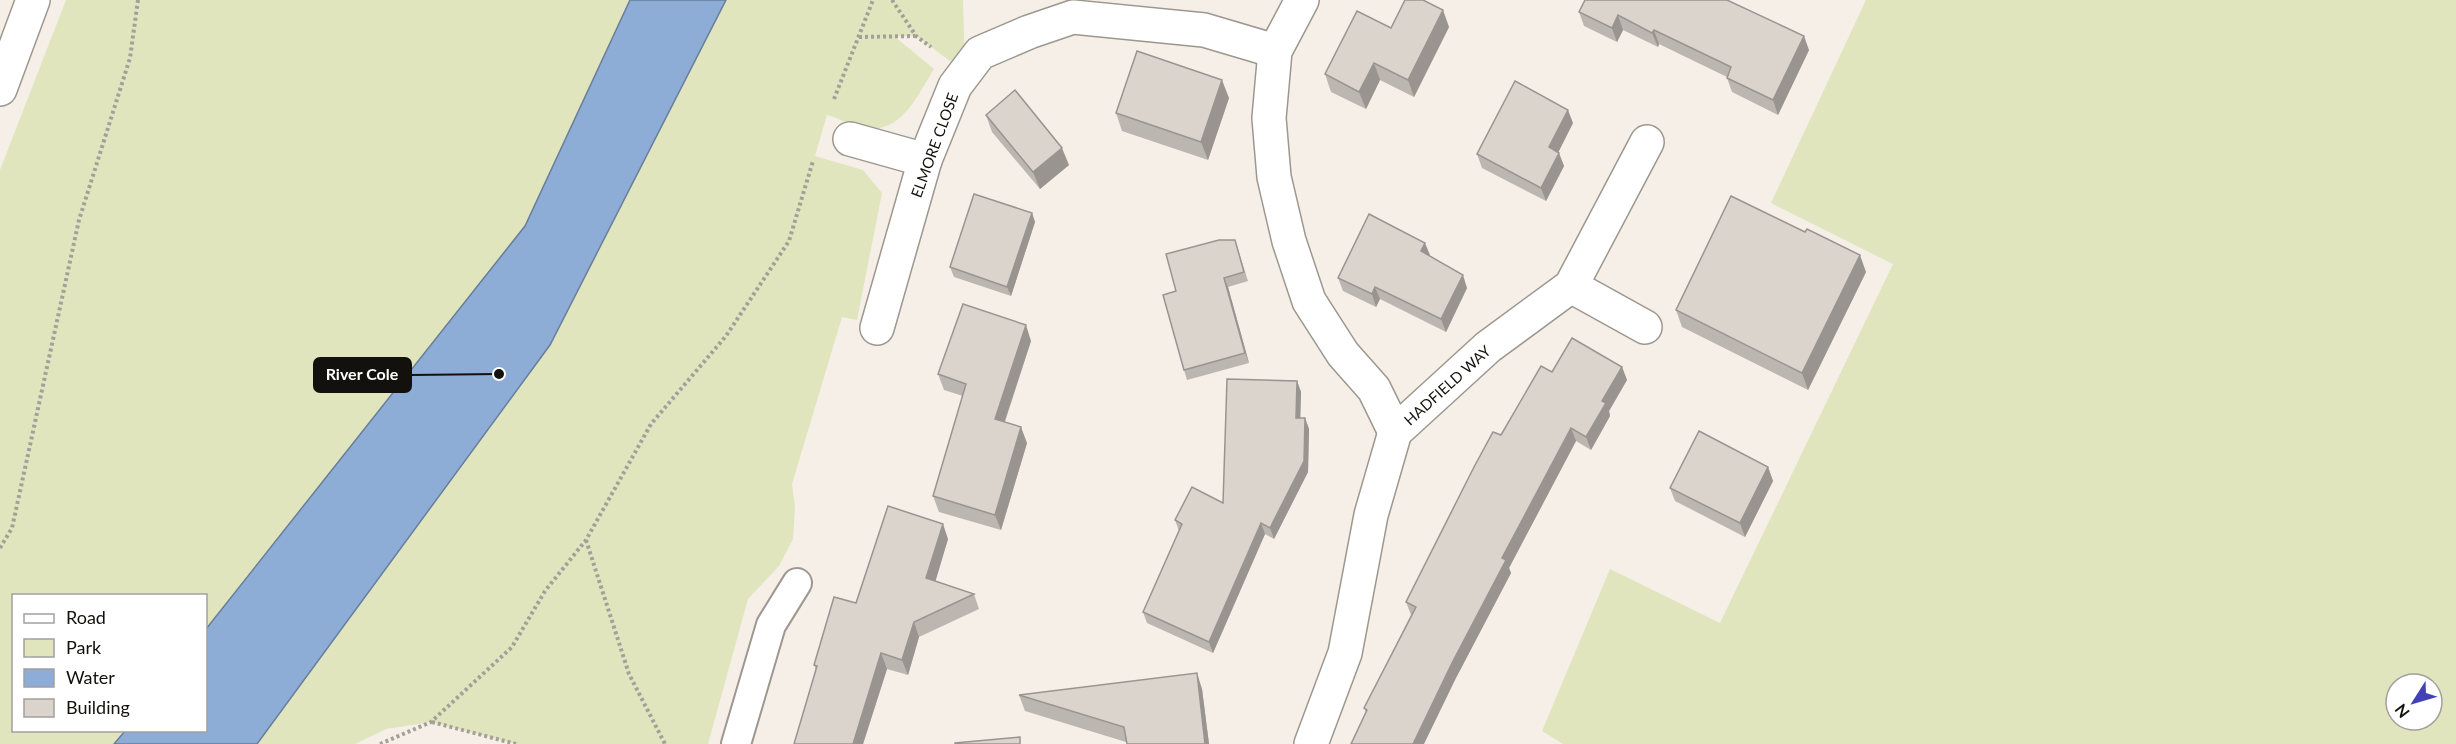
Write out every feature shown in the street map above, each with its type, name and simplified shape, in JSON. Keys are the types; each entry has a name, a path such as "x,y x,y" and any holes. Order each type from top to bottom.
{"street":[{"path":"1,84 33,0"},
{"path":"1302,0 1275,51 1269,118 1274,177 1289,241 1309,301 1343,354 1374,389 1395,432"},
{"name":"ELMORE CLOSE","path":"877,328 925,160 955,86 980,53 1029,32 1073,17 1204,30 1275,51"},
{"path":"850,139 925,160"},
{"name":"HADFIELD WAY","path":"1311,744 1345,653 1371,515 1395,432 1488,347 1571,286 1647,142"},
{"path":"1571,286 1645,327"}],"lane":[{"path":"736,744 771,626 797,583"}],"path":[{"path":"0,548 12,528 79,220 130,58 138,0"},
{"path":"832,104 873,0"},
{"path":"892,0 916,36 965,72"},
{"path":"859,37 916,36"},
{"path":"380,744 431,722 512,647 545,591 586,540 651,424 726,336 789,241 815,156"},
{"path":"586,540 629,674 665,744"},
{"path":"431,722 516,744"}],"green space":[{"path":"66,0 630,0 525,226 207,628 207,594 12,594 12,732 124,732 114,744 0,744 0,170"},
{"path":"726,0 963,0 965,72 916,36 894,36 934,69 906,111 888,126 876,129 858,127 827,115 815,156 863,170 882,193 857,320 842,317 792,484 795,508 793,539 779,566 748,599 708,744 516,744 431,722 386,729 355,744 257,744 550,345"},
{"path":"1866,0 2456,0 2456,744 1563,744 1542,731 1610,569 1720,623 1893,264 1771,203"}],"water":[{"path":"630,0 726,0 550,345 257,744 114,744 124,732 207,732 207,628 525,226"}],"building":[{"path":"1405,0 1423,0 1443,10 1408,80 1374,63 1359,92 1325,74 1357,11 1391,28"},
{"path":"1585,0 1727,0 1804,36 1773,100 1727,78 1731,67 1654,30 1652,33 1618,15 1612,28 1579,12"},
{"path":"1137,51 1222,80 1201,142 1116,113"},
{"path":"1515,81 1568,110 1549,147 1559,153 1541,188 1477,154"},
{"path":"1015,90 1062,148 1033,172 986,115"},
{"path":"974,194 1032,213 1007,287 950,267"},
{"path":"1731,196 1805,232 1807,229 1860,255 1802,373 1676,310"},
{"path":"1369,214 1425,243 1421,251 1463,275 1441,319 1375,287 1372,294 1338,278"},
{"path":"1219,240 1235,240 1244,272 1224,278 1245,353 1184,370 1163,295 1176,291 1166,254"},
{"path":"963,304 1026,325 995,419 1021,427 995,515 933,496 966,384 938,374"},
{"path":"1572,338 1622,367 1602,401 1606,403 1586,437 1571,428 1502,558 1506,560 1413,744 1351,744 1367,710 1364,708 1416,607 1406,602 1493,432 1501,435 1541,366 1552,372"},
{"path":"1227,379 1297,381 1296,418 1305,418 1304,461 1270,528 1261,523 1209,642 1143,612 1182,524 1175,520 1192,487 1223,503"},
{"path":"1699,431 1768,467 1740,523 1670,488"},
{"path":"888,506 943,524 926,578 974,594 914,622 902,660 881,653 853,744 794,744 834,597 856,603"},
{"path":"1197,673 1205,744 1127,744 1124,727 1019,695"},
{"path":"1020,737 1020,744 955,744 955,743"}],"place":[{"name":"River Cole","path":"499,374"}]}
